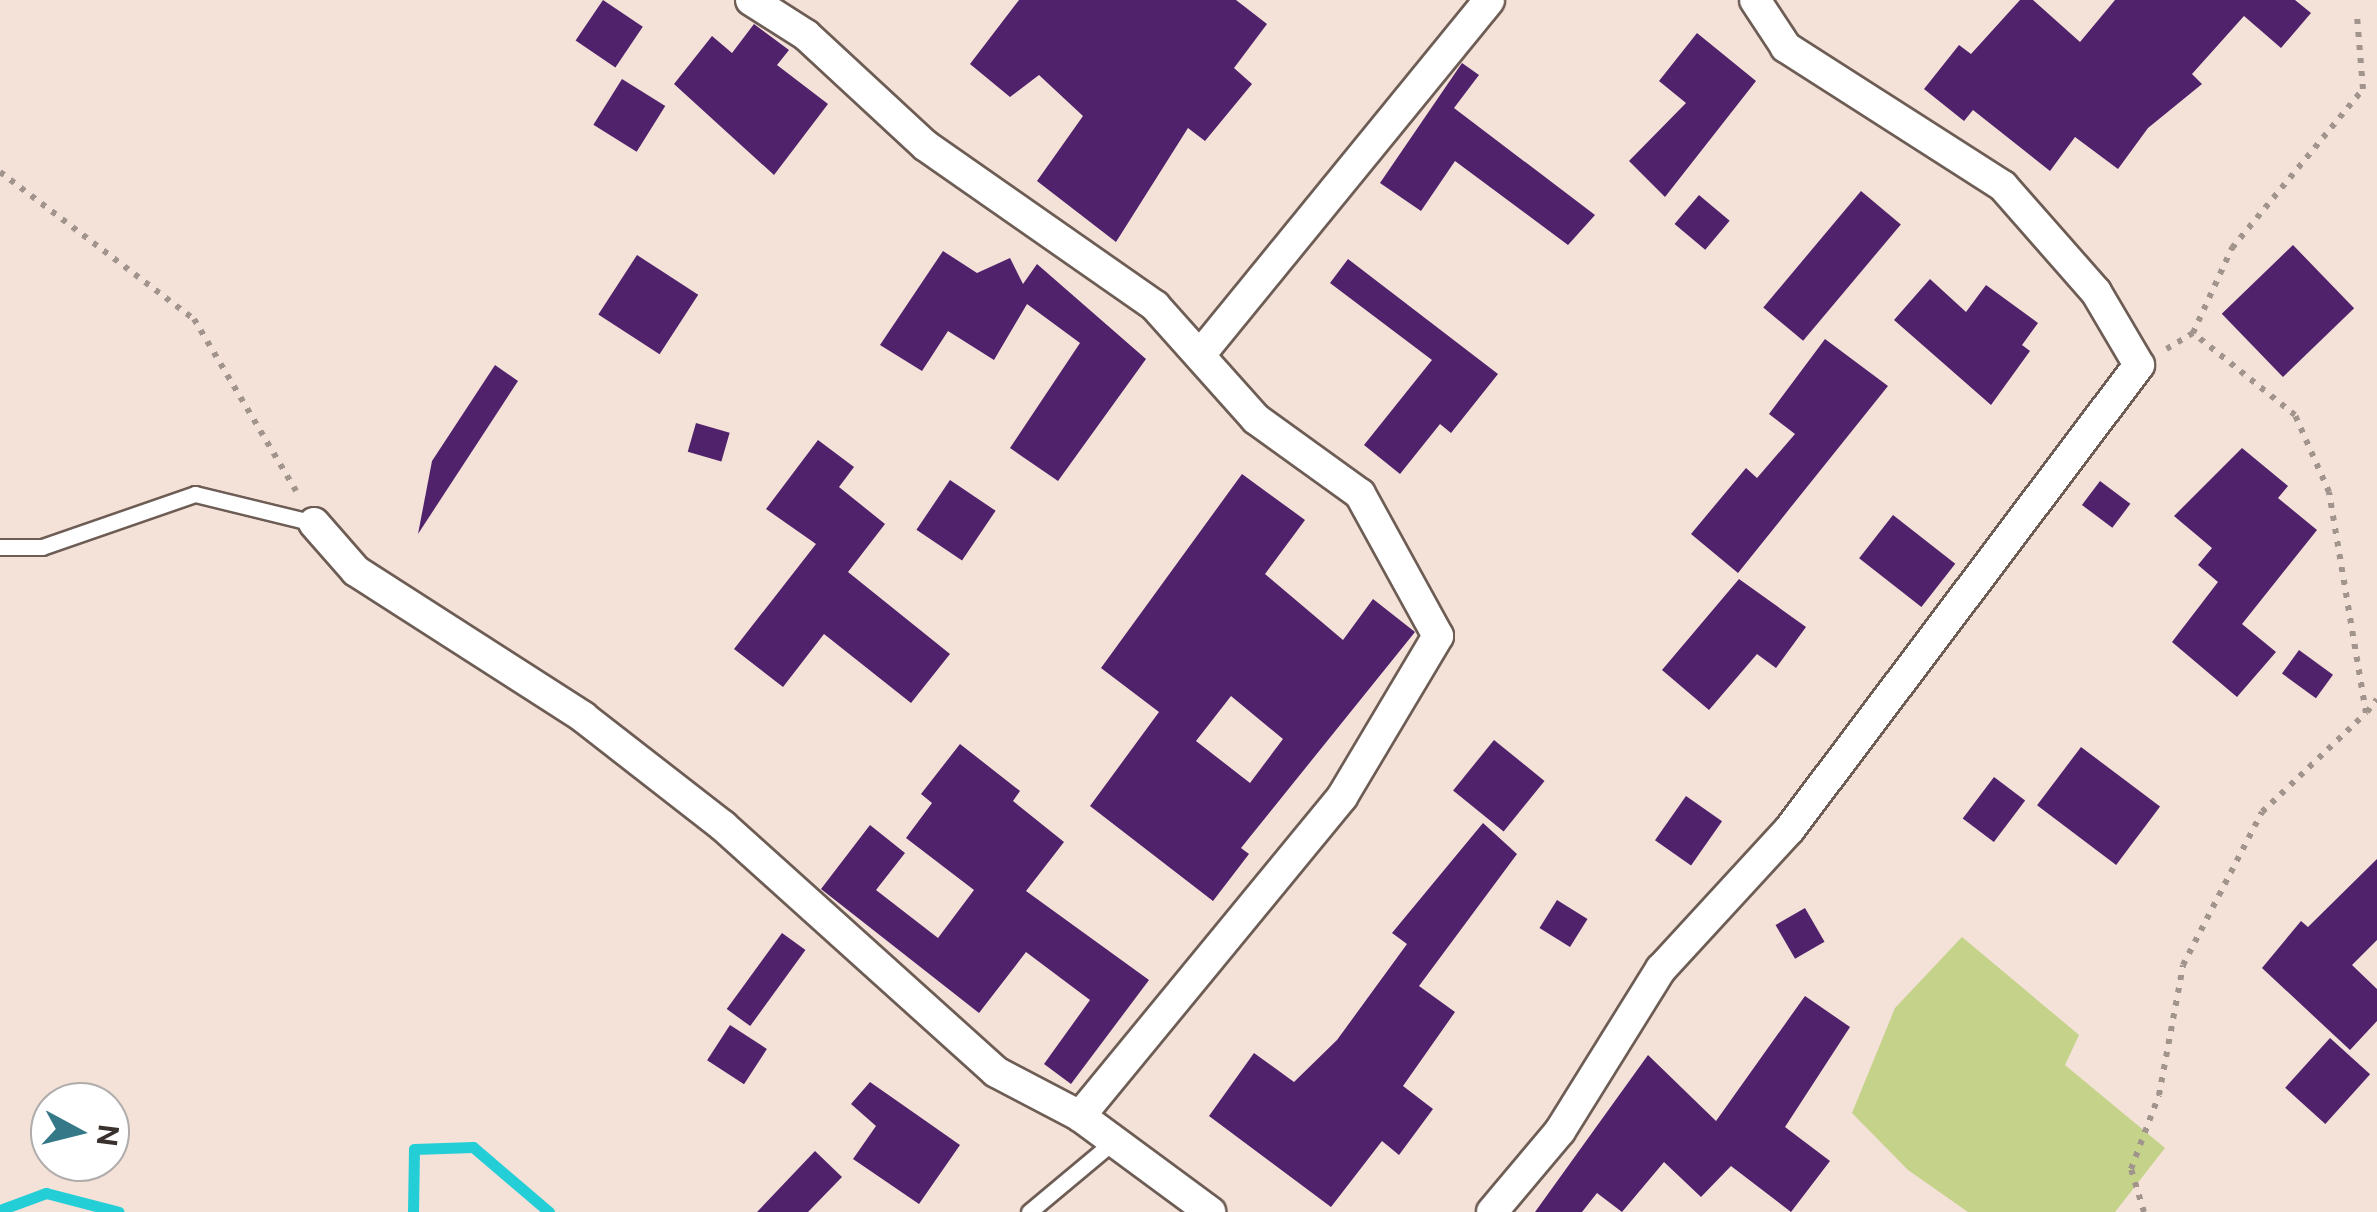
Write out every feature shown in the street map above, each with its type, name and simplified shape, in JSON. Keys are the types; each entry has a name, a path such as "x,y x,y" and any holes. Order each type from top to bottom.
{"street":[{"path":"751,0 806,35 926,146 1139,294 1204,350 1256,418 1360,494 1438,636 1342,797 1080,1116"},
{"path":"1204,350 1488,0"},
{"path":"1492,1212 1560,1131 1661,969 1789,830 2139,365 2096,292 2002,186 1786,48 1755,0"},
{"path":"314,523 356,572 583,716 724,826 996,1072 1080,1116 1210,1212"}],"lane":[{"path":"0,548 42,547 195,494 314,523"},
{"path":"1028,1212 1114,1141"}],"path":[{"path":"2139,365 2193,333 2232,248 2363,89 2357,16"},
{"path":"0,172 194,319 314,523"},
{"path":"2193,333 2296,415 2329,492 2366,713"},
{"path":"2144,1212 2131,1169 2159,1094 2183,966 2262,812 2377,699"}],"green space":[{"path":"1962,937 2079,1035 2065,1065 2165,1148 2115,1212 1968,1212 1908,1170 1852,1113 1895,1008"}],"building":[{"path":"603,0 643,27 615,67 576,41"},
{"path":"1019,0 1236,0 1267,24 1234,68 1252,84 1205,141 1188,128 1116,242 1037,181 1083,116 1039,75 1010,97 970,64"},
{"path":"2020,0 2033,0 2080,42 2115,0 2295,0 2311,13 2281,48 2244,16 2192,74 2202,84 2148,128 2118,169 2075,137 2050,171 1973,110 1964,121 1924,89 1959,45 1971,54"},
{"path":"754,24 789,50 777,65 828,104 774,175 674,84 712,36 732,53"},
{"path":"1697,33 1756,81 1665,197 1629,161 1686,103 1659,81"},
{"path":"1462,63 1479,75 1454,108 1595,215 1568,245 1455,161 1421,211 1380,183"},
{"path":"622,79 665,106 637,152 593,125"},
{"path":"1861,191 1901,224 1803,341 1763,307"},
{"path":"1699,195 1730,221 1705,250 1675,224"},
{"path":"2293,245 2354,308 2283,377 2222,314"},
{"path":"943,251 977,273 1010,258 1023,284 1037,264 1146,359 1058,481 1010,448 1080,343 1027,304 994,360 948,331 922,371 880,345"},
{"path":"637,255 698,295 660,354 598,315"},
{"path":"1348,259 1498,374 1451,433 1440,424 1400,474 1364,445 1432,360 1330,283"},
{"path":"1930,279 1966,312 1986,285 2038,323 2022,345 2030,351 1991,405 1894,320"},
{"path":"1825,339 1888,386 1738,573 1691,534 1746,468 1757,478 1795,434 1769,414"},
{"path":"495,365 518,381 418,534 432,461"},
{"path":"696,423 730,433 721,461 688,452"},
{"path":"818,440 854,467 839,487 885,524 848,572 950,654 911,703 824,634 783,687 734,649 816,544 766,509"},
{"path":"2242,448 2288,486 2278,498 2317,530 2242,624 2276,652 2237,697 2172,642 2218,582 2198,565 2212,548 2174,516"},
{"path":"1242,474 1305,520 1265,574 1343,640 1373,599 1415,632 1241,848 1249,854 1213,901 1090,806 1159,712 1101,668","holes":["1231,696 1283,739 1250,783 1196,741"]},
{"path":"950,480 996,511 962,560 916,530"},
{"path":"2100,481 2130,504 2112,528 2082,505"},
{"path":"1893,515 1955,564 1921,607 1859,558"},
{"path":"1739,579 1806,627 1776,668 1757,654 1709,710 1662,670"},
{"path":"2299,650 2333,675 2316,698 2282,673"},
{"path":"1494,740 1545,781 1504,831 1453,791"},
{"path":"960,744 1020,791 1013,801 1064,842 1026,891 1149,980 1071,1084 1044,1064 1090,1000 1026,952 979,1013 821,889 870,825 905,853 876,890 938,938 974,890 906,838 932,803 921,794"},
{"path":"2081,747 2160,807 2116,865 2037,805"},
{"path":"1994,777 2025,800 1994,842 1963,819"},
{"path":"1686,796 1722,821 1691,865 1655,840"},
{"path":"1483,823 1517,854 1419,986 1455,1012 1403,1086 1433,1109 1399,1155 1382,1141 1331,1207 1209,1116 1254,1053 1294,1082 1337,1040 1407,944 1392,933"},
{"path":"2377,859 2377,940 2352,965 2377,989 2377,1021 2350,1050 2262,968 2301,921 2308,927"},
{"path":"1557,900 1588,919 1570,947 1540,928"},
{"path":"1805,908 1824,942 1795,959 1776,925"},
{"path":"782,933 805,950 750,1026 727,1009"},
{"path":"1805,996 1850,1027 1785,1127 1830,1161 1791,1212 1731,1166 1701,1197 1664,1162 1622,1212 1597,1193 1582,1212 1535,1212 1648,1055 1716,1121"},
{"path":"730,1025 767,1049 744,1084 707,1060"},
{"path":"2330,1038 2370,1074 2325,1124 2285,1088"},
{"path":"870,1082 960,1145 919,1204 853,1159 876,1126 851,1104"},
{"path":"815,1151 842,1177 808,1212 757,1212"}],"waterway":[{"path":"413,1212 414,1149 473,1147 549,1212"},
{"path":"0,1210 46,1193 119,1212"}]}
